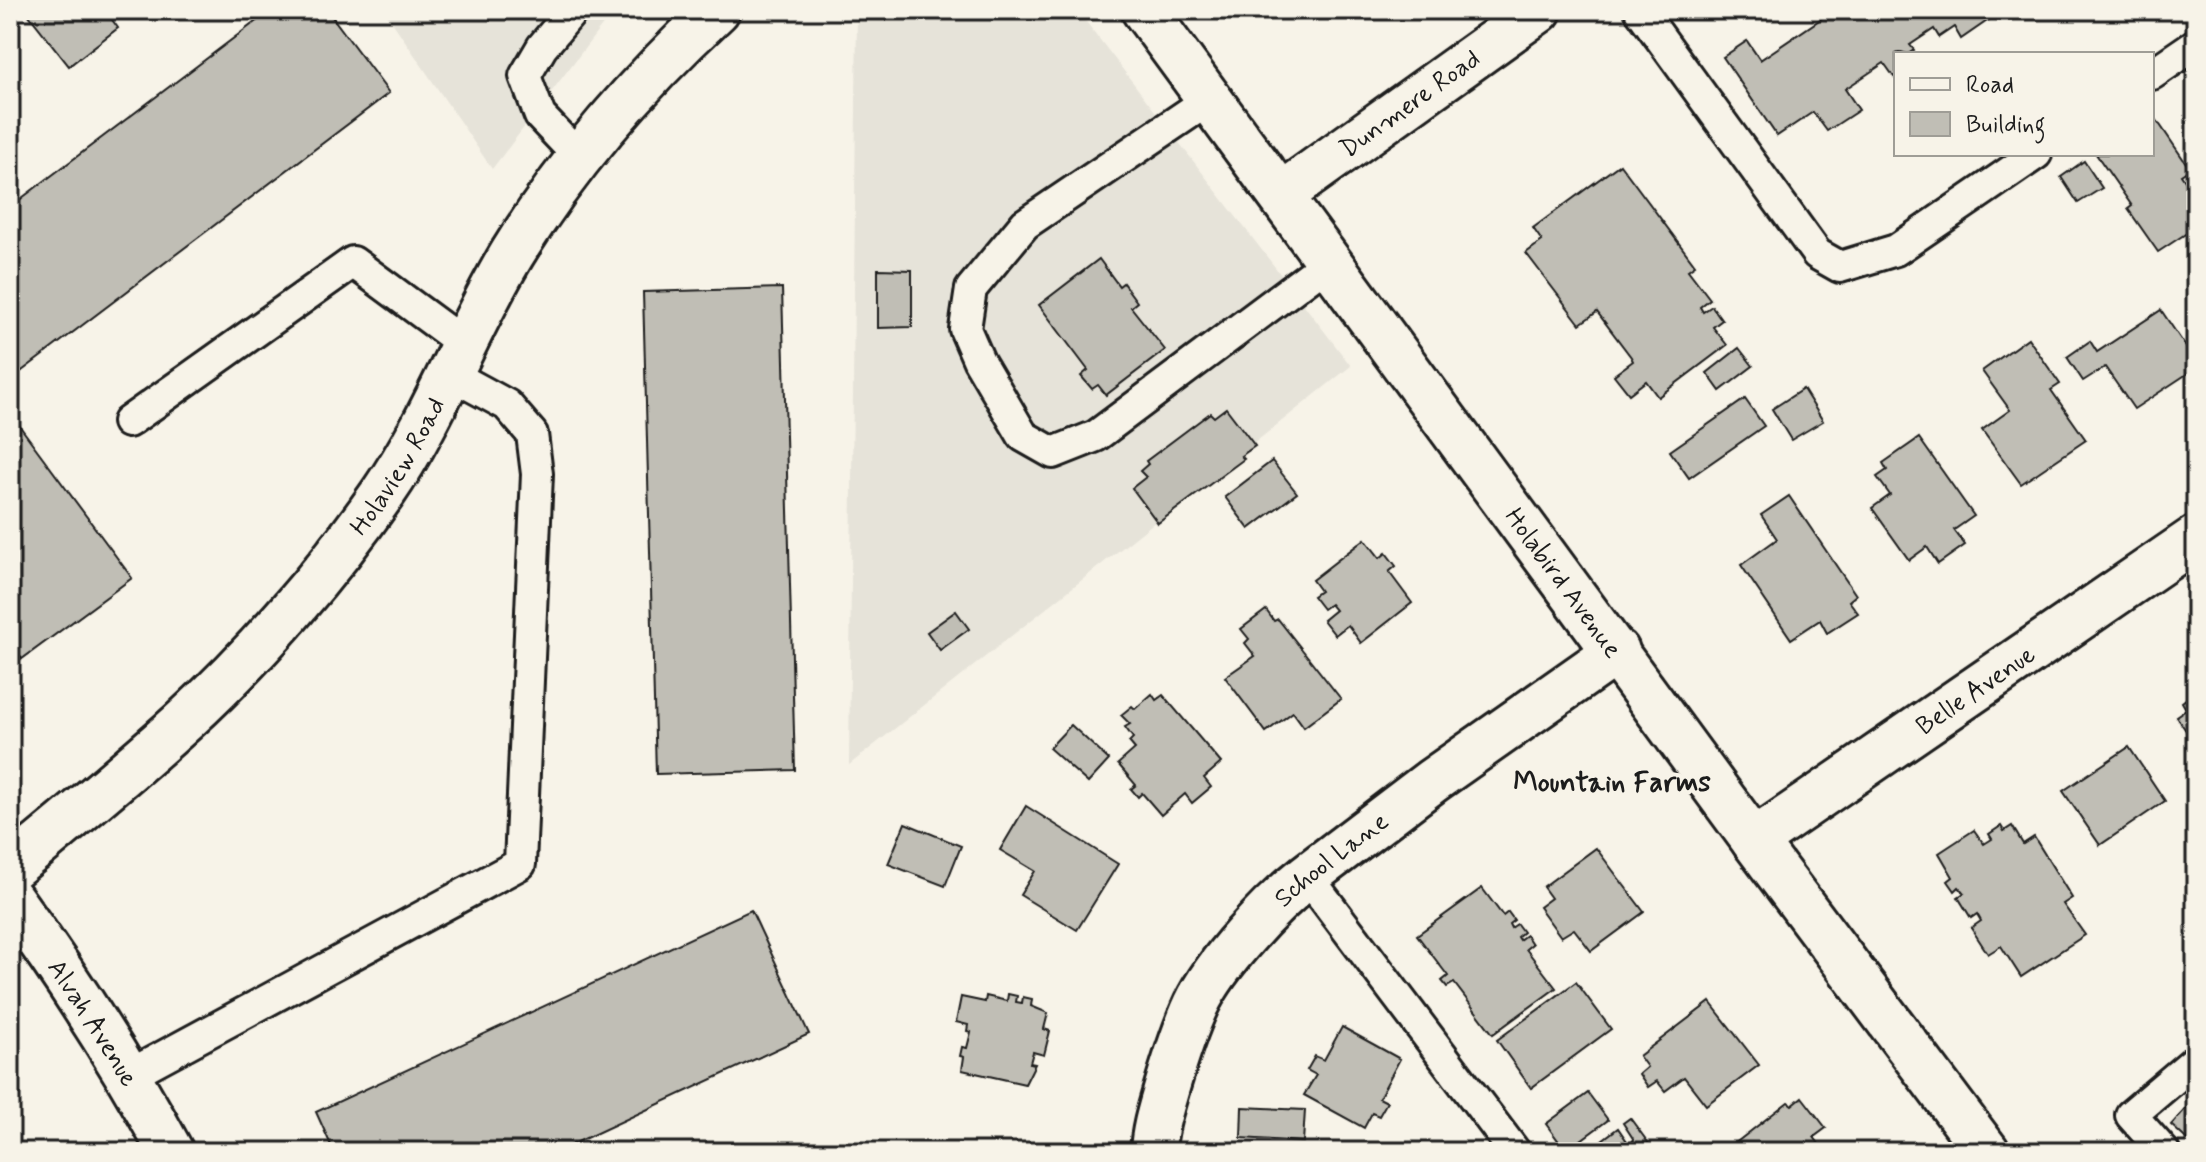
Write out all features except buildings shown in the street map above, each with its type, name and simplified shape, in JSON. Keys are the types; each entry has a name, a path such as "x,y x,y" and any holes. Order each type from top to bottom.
{"street":[{"name":"Holaview Road","path":"10,869 186,719 279,623 383,493 428,420 513,253 580,158 644,81 717,10"},
{"name":"Holabird Avenue","path":"1144,10 1754,841 1987,1152"},
{"name":"Dunmere Road","path":"1281,195 1539,10"},
{"name":"Belle Avenue","path":"1754,841 2196,538"},
{"name":"School Lane","path":"1153,1152 1153,1135 1196,1004 1231,953 1289,890 1432,781 1617,651"},
{"name":"Alvah Avenue","path":"10,898 62,970 129,1075 171,1152"}],"lane":[{"path":"573,10 542,47 525,76 540,116 580,158"},
{"path":"1640,10 1817,254 1840,267 1896,250 2033,156"},
{"path":"2154,73 2196,44"},
{"path":"1210,99 1025,224 971,289 965,329 979,361 1023,436 1053,453 1096,436 1330,261"},
{"path":"128,422 353,262 507,405 532,434 537,474 520,864 129,1075"},
{"path":"1307,876 1515,1152"},
{"path":"2164,1152 2131,1115 2196,1060"}],"shaded area":[{"path":"384,10 614,10 492,169"},
{"path":"857,10 1077,10 1351,366 849,765"}],"district":[{"name":"Mountain Farms","path":"1612,781"}]}
